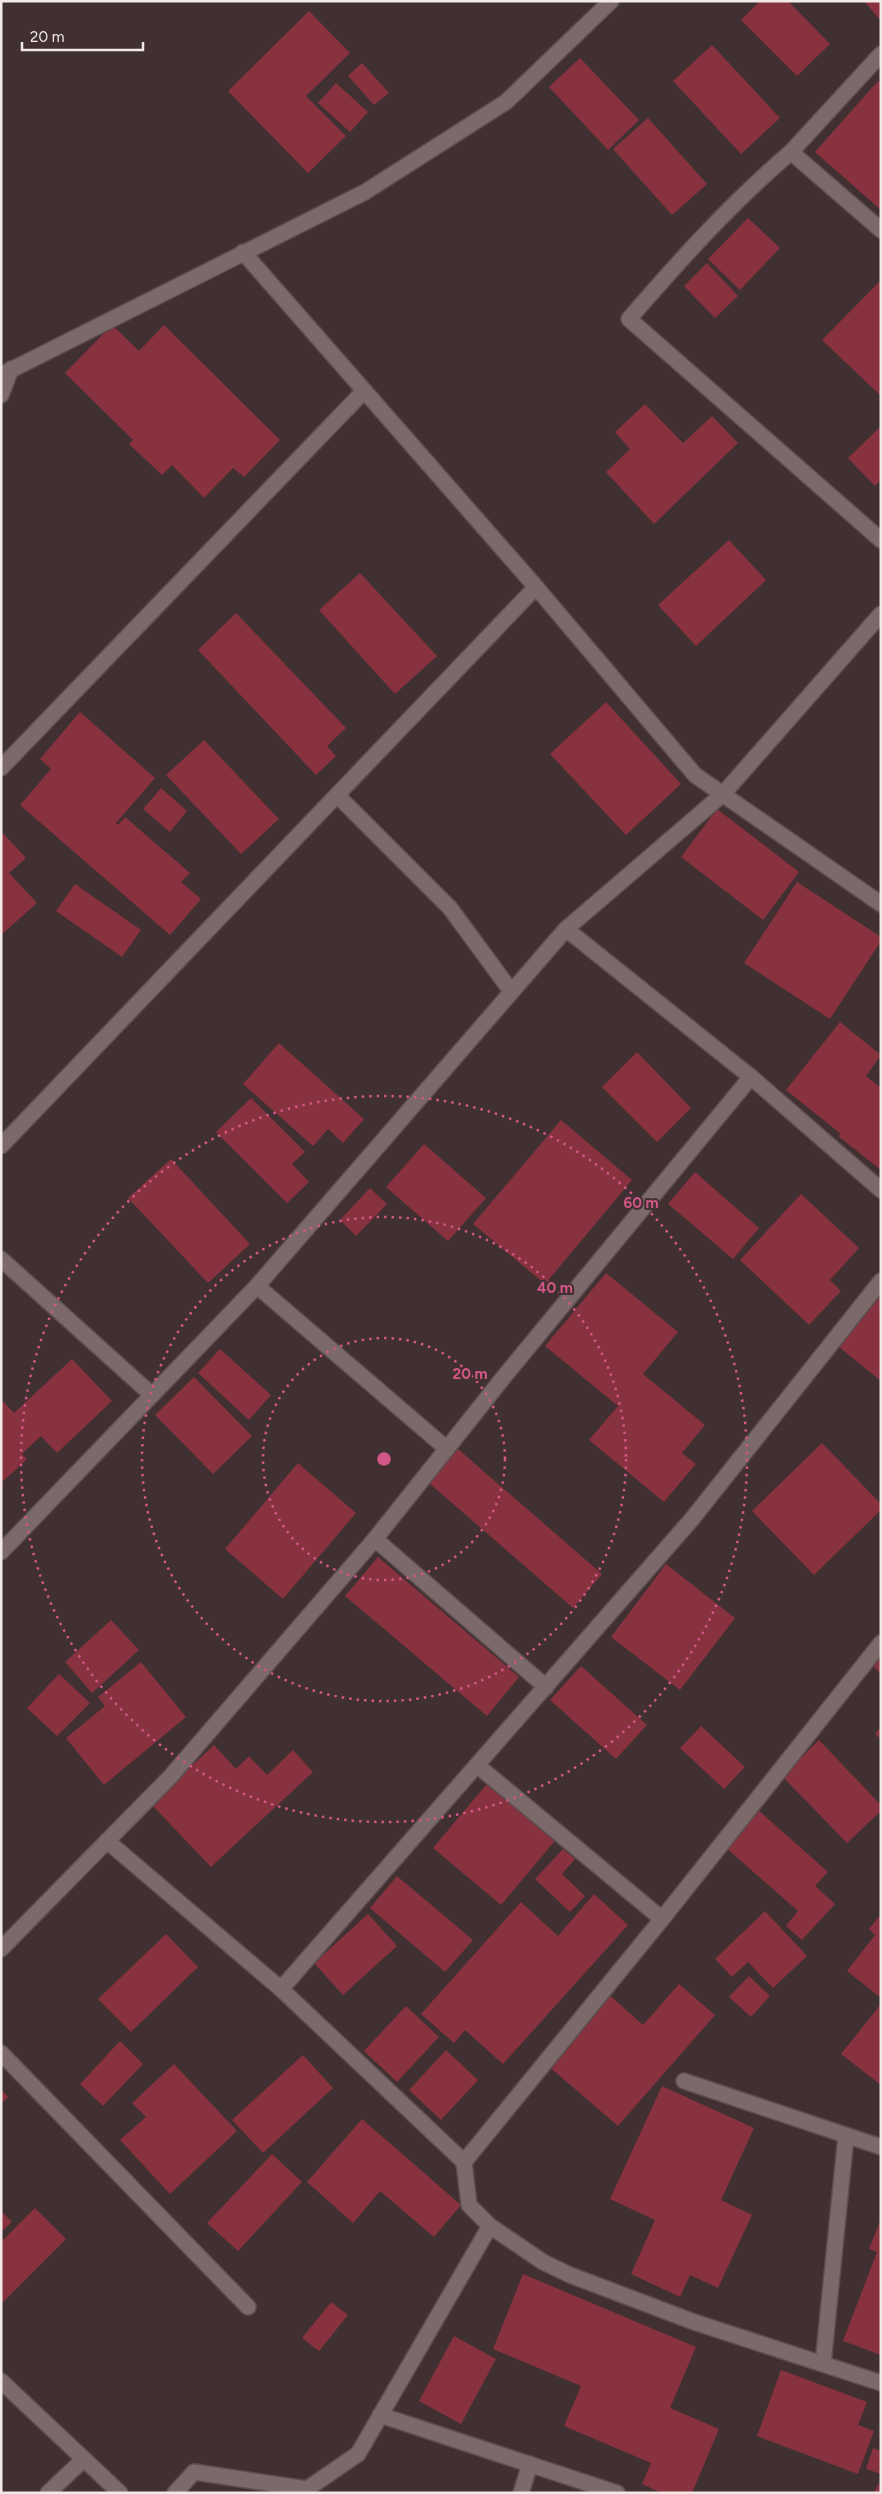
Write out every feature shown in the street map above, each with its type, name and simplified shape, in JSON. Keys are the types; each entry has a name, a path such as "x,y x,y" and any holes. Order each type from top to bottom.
{"street":[{"path":"1,396 6,372 365,192 506,102 611,1"},
{"path":"881,54 791,152 757,181 664,278 629,318 881,540"},
{"path":"791,152 881,230"},
{"path":"243,252 536,587 696,775 881,904"},
{"path":"1,768 364,390"},
{"path":"1,1146 536,587"},
{"path":"1,1552 257,1286 566,929 722,794 881,614"},
{"path":"337,796 450,908 511,992"},
{"path":"566,929 751,1077 881,1190"},
{"path":"1,1949 171,1776 375,1539 751,1077"},
{"path":"1,1259 152,1395"},
{"path":"281,1989 692,1520 881,1280"},
{"path":"257,1286 447,1449"},
{"path":"375,1539 546,1687"},
{"path":"464,2162 662,1919 881,1644"},
{"path":"478,1766 662,1919"},
{"path":"107,1841 281,1989 464,2162 469,2205 490,2226 542,2262 570,2275 694,2322 881,2383"},
{"path":"1,2053 248,2307"},
{"path":"684,2081 881,2147"},
{"path":"823,2364 846,2136"},
{"path":"175,2493 194,2472 306,2491 358,2454 490,2226"},
{"path":"1,2381 120,2493"},
{"path":"380,2415 616,2493"},
{"path":"48,2493 84,2458"},
{"path":"521,2493 530,2464"}],"building":[{"path":"760,1 788,1 830,44 797,76 741,20"},
{"path":"864,1 881,1 881,18 879,19"},
{"path":"309,11 350,53 306,96 346,136 308,173 228,91"},
{"path":"712,45 780,118 741,154 673,81"},
{"path":"580,58 639,120 608,150 549,87"},
{"path":"362,63 389,93 374,105 348,76"},
{"path":"878,81 881,83 881,210 815,152"},
{"path":"336,83 368,112 350,132 318,103"},
{"path":"648,118 707,184 672,215 613,149"},
{"path":"748,218 780,248 740,290 708,259"},
{"path":"707,263 738,296 715,318 684,286"},
{"path":"881,280 881,396 822,340"},
{"path":"112,325 139,351 164,325 280,440 244,477 233,468 204,498 172,465 162,475 129,444 133,440 65,373"},
{"path":"645,404 683,443 712,416 738,443 654,524 606,472 630,449 615,432"},
{"path":"881,426 881,480 875,486 848,458"},
{"path":"729,540 766,580 696,646 658,605"},
{"path":"360,573 437,656 395,694 319,610"},
{"path":"236,613 346,728 327,746 336,756 316,775 198,650"},
{"path":"606,702 681,784 626,835 550,754"},
{"path":"80,712 155,778 116,823 118,825 125,817 190,873 181,882 201,899 170,935 20,805 51,769 40,759"},
{"path":"204,740 279,819 241,854 166,775"},
{"path":"161,788 187,811 170,832 143,809"},
{"path":"717,809 799,872 763,920 681,857"},
{"path":"1,831 26,858 9,873 37,903 1,935"},
{"path":"797,882 881,937 881,941 830,1019 744,963"},
{"path":"75,884 141,930 122,957 56,911"},
{"path":"840,1022 881,1055 866,1076 881,1088 881,1170 838,1136 841,1134 786,1090"},
{"path":"279,1043 364,1119 343,1143 328,1129 313,1146 243,1084"},
{"path":"637,1052 691,1108 657,1142 602,1087"},
{"path":"251,1098 305,1152 292,1164 309,1182 287,1203 216,1132"},
{"path":"561,1120 632,1180 545,1284 473,1224"},
{"path":"424,1144 486,1198 448,1241 386,1187"},
{"path":"171,1159 250,1244 208,1283 128,1198"},
{"path":"695,1172 759,1228 733,1259 668,1204"},
{"path":"370,1188 387,1204 356,1236 340,1220"},
{"path":"801,1194 859,1248 830,1280 841,1291 809,1325 740,1260"},
{"path":"606,1273 678,1332 643,1374 705,1425 682,1453 696,1464 664,1502 589,1440 618,1406 545,1346"},
{"path":"881,1295 881,1381 839,1347"},
{"path":"220,1349 271,1395 249,1420 198,1373"},
{"path":"72,1359 112,1401 57,1453 41,1436 22,1454 27,1459 1,1483 1,1399 14,1413"},
{"path":"194,1377 252,1436 213,1474 155,1415"},
{"path":"822,1443 881,1504 881,1510 814,1575 752,1511"},
{"path":"458,1449 602,1574 573,1608 429,1483"},
{"path":"298,1463 356,1513 283,1599 225,1549"},
{"path":"378,1557 519,1677 487,1716 345,1596"},
{"path":"666,1564 735,1618 680,1690 611,1637"},
{"path":"111,1620 139,1650 92,1693 65,1662"},
{"path":"881,1655 881,1674 871,1664"},
{"path":"141,1662 186,1717 104,1785 66,1738 105,1706 98,1697"},
{"path":"581,1666 647,1725 616,1759 550,1700"},
{"path":"59,1674 90,1703 57,1736 27,1708"},
{"path":"701,1726 745,1767 724,1789 680,1748"},
{"path":"881,1727 881,1739 875,1734"},
{"path":"819,1740 881,1805 881,1811 847,1843 782,1776"},
{"path":"214,1745 236,1769 249,1756 267,1775 293,1750 313,1772 211,1867 151,1804"},
{"path":"491,1779 559,1836 501,1905 433,1848"},
{"path":"757,1809 828,1872 815,1886 835,1904 802,1940 786,1926 798,1911 725,1847"},
{"path":"563,1849 575,1859 562,1874 585,1896 570,1912 535,1879"},
{"path":"397,1876 473,1940 445,1972 370,1908"},
{"path":"594,1894 628,1925 503,2064 465,2030 454,2043 421,2014 521,1902 558,1936"},
{"path":"765,1911 807,1956 773,1988 748,1962 732,1977 715,1959"},
{"path":"368,1914 397,1946 343,1995 314,1963"},
{"path":"881,1914 881,1998 847,1971 875,1935 869,1929"},
{"path":"166,1934 198,1967 131,2032 98,1999"},
{"path":"749,1976 770,1996 751,2017 729,1997"},
{"path":"679,1984 715,2015 618,2126 546,2064 607,1993 643,2025"},
{"path":"881,2004 881,2085 841,2054"},
{"path":"406,2006 439,2037 397,2082 364,2051"},
{"path":"120,2041 143,2064 103,2106 80,2084"},
{"path":"446,2050 478,2080 441,2120 409,2090"},
{"path":"303,2055 333,2088 263,2153 232,2120"},
{"path":"174,2064 237,2131 170,2194 120,2140 146,2117 132,2103"},
{"path":"662,2086 754,2128 721,2200 752,2215 718,2288 690,2275 680,2297 631,2274 655,2220 610,2199"},
{"path":"1,2089 8,2097 1,2104"},
{"path":"362,2119 461,2205 434,2237 380,2191 353,2223 307,2182"},
{"path":"272,2154 302,2182 238,2251 207,2223"},
{"path":"35,2208 66,2239 1,2304 1,2242"},
{"path":"1,2211 12,2222 1,2232"},
{"path":"881,2219 881,2355 843,2341 877,2252 869,2249"},
{"path":"523,2274 696,2347 670,2408 719,2429 692,2493 662,2493 642,2484 651,2463 564,2426 581,2386 493,2349"},
{"path":"331,2302 348,2315 319,2351 302,2338"},
{"path":"454,2336 496,2359 461,2424 419,2401"},
{"path":"781,2370 867,2402 858,2425 874,2431 858,2474 757,2436"},
{"path":"873,2448 881,2451 881,2474 866,2469"},
{"path":"878,2484 881,2485 881,2493 874,2493"}]}
